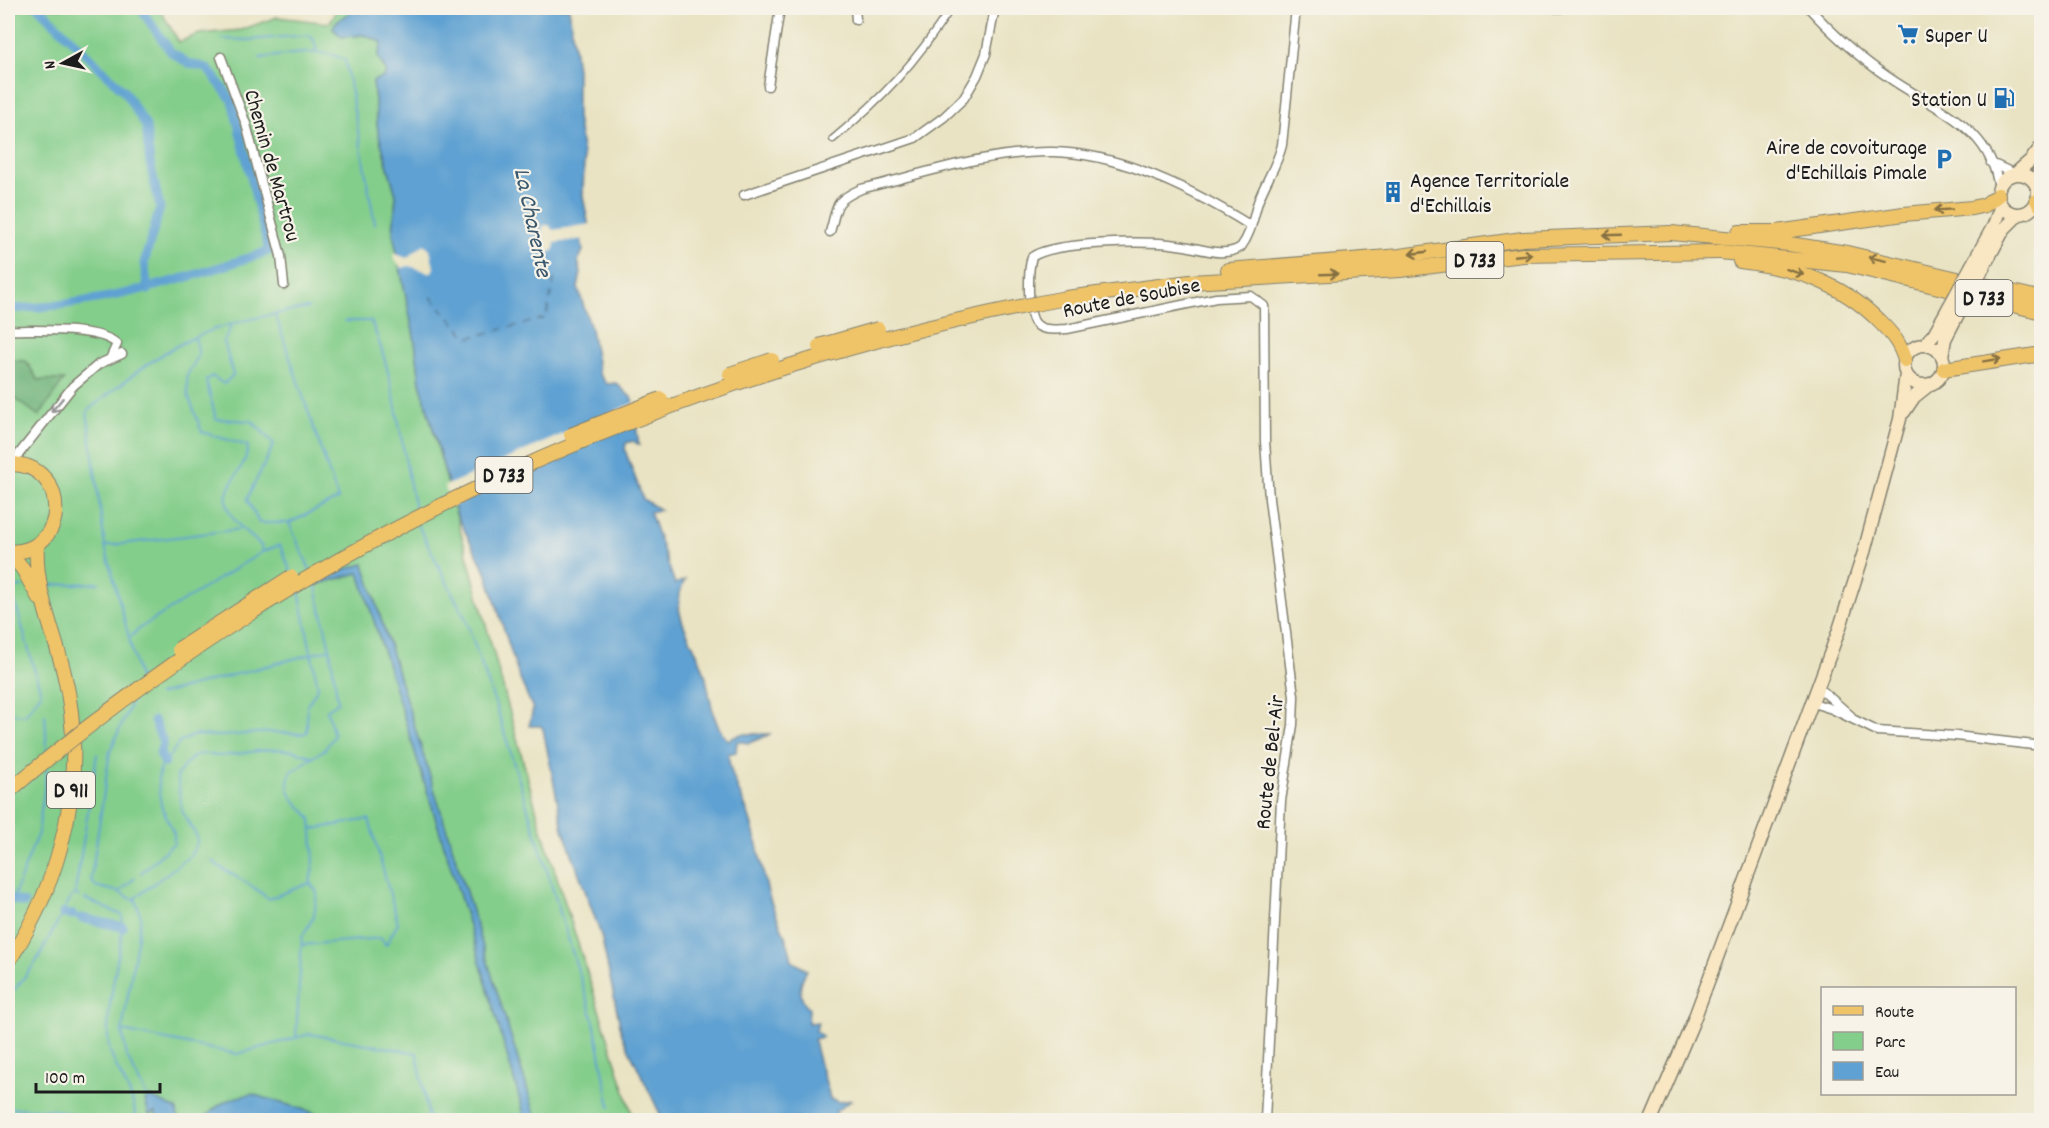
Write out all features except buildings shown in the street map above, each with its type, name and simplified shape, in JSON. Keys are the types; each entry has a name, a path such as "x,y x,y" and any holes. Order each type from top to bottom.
{"main road":[{"path":"1978,266 2004,180 2026,166 2042,146"},
{"path":"1905,360 1912,349 1924,345 1954,309 1978,266 2004,229 2019,214 2039,204 2036,184 2042,159"},
{"path":"2015,174 2028,177 2036,184"},
{"path":"2000,197 2009,212 2019,214"},
{"path":"1671,233 1795,230 1904,214 1972,208 1985,205 2000,197"},
{"name":"D 733","path":"8,781 86,716 210,627 331,554 480,476 617,416 752,366 894,325 1195,273 1400,256 1523,239 1671,233 1819,248 1890,262 2042,299"},
{"path":"1651,1120 1694,1022 1861,563 1900,419 1906,374 1905,360 1896,338 1865,307 1844,292 1786,269 1727,260 1720,252"},
{"name":"D 733","path":"8,792 113,707 246,615 361,547 472,490 616,426 771,370 914,330 1066,294 1190,282 1400,270 1523,255 1720,252 1847,266 2042,312"},
{"path":"1900,419 1914,397 1937,380 1943,363 1945,339 1954,309"},
{"path":"1924,345 1936,349 1943,363"},
{"path":"1943,363 2042,354"},
{"path":"1906,374 1916,384 1929,385"},
{"path":"8,552 24,550 37,544 53,524 56,510 54,496 48,483 38,473 25,466 9,464"},
{"name":"D 911","path":"8,962 31,922 51,879 70,806 73,743 69,703 65,675 44,608 37,561 37,544"},
{"name":"D 911","path":"8,552 23,568 44,608"}],"street":[{"path":"768,86 780,8"},
{"path":"855,8 856,20"},
{"path":"833,139 869,109 908,69 951,8"},
{"path":"744,195 915,138 944,117 964,98 977,76 986,54 995,8"},
{"name":"Route de Soubise","path":"1260,301 1251,296 1216,298 1067,329 1045,329 1036,324 1032,315 1029,267 1032,257 1041,250 1085,245 1163,244 1210,251 1232,251 1241,247 1251,226 1258,201 1276,166 1282,145 1296,8"},
{"path":"1556,8 1561,8"},
{"path":"1809,8 1856,55 1890,79 1959,120 1974,135 1991,163 2000,197"},
{"name":"Chemin de Martrou","path":"221,57 246,124 281,256 284,285"},
{"path":"830,232 835,206 846,196 861,189 975,161 1016,154 1051,152 1069,153 1148,173 1215,203 1251,226"},
{"path":"1991,163 2015,174"},
{"name":"Route de Bel-Air","path":"1260,301 1265,314 1265,441 1269,499 1294,696 1293,725 1281,801 1265,1120"},
{"path":"8,330 79,333 110,337 117,344 110,359"},
{"path":"9,464 55,405 99,364 122,354"},
{"path":"1817,686 1858,723"},
{"path":"1810,702 1832,709 1877,731 1956,736 2042,746"}],"green space":[{"path":"8,8 159,8 179,42 199,34 241,30 277,17 329,23 339,8 357,8 340,22 342,37 364,35 382,42 378,57 386,71 384,77 373,81 378,132 396,195 393,233 415,341 420,382 541,827 634,1120 8,1120"},
{"path":"8,360 26,361 38,380 64,380 39,416 8,393"}],"water":[{"name":"La Charente","path":"357,8 569,8 577,69 577,117 584,161 583,196 589,227 580,230 583,251 578,261 581,273 578,288 591,329 599,374 607,384 616,383 632,398 639,445 633,441 626,443 625,450 643,499 660,510 650,512 675,584 685,580 680,592 680,615 700,659 714,716 728,740 741,734 771,734 749,743 737,741 736,752 728,754 729,762 751,822 769,896 788,944 792,961 807,970 800,990 809,1009 808,1023 818,1022 816,1031 823,1037 814,1039 830,1099 839,1102 852,1100 836,1111 837,1120 663,1120 622,1035 601,935 563,829 543,729 541,726 529,726 533,709 519,677 486,572 457,516 420,382 415,341 393,233 396,195 378,132 373,81 384,77 386,71 378,57 382,42 364,35 342,37 333,29 335,23"},
{"path":"364,564 537,1120 526,1120 523,1111 476,948 359,573 316,585 313,578"},
{"path":"252,1094 338,1120 204,1120 214,1109 225,1102"},
{"path":"150,1097 177,1109 178,1120 159,1120 155,1112 149,1115 145,1100"}],"pier":[{"path":"591,224 591,229 583,232 584,239 555,243 554,250 549,253 544,249 542,226 549,225 553,230"},
{"path":"424,244 430,249 434,268 431,273 409,266 402,268 394,259 393,253 407,258"},
{"path":"635,402 636,414 537,467 451,507 445,486"}],"waterway":[{"path":"39,8 124,91 146,126 150,163 160,208 144,263 148,290"},
{"path":"8,309 75,303 140,290 269,251 232,100 207,68 188,63 171,52 140,8"},
{"path":"222,39 247,40 309,35 314,40 317,53"},
{"path":"260,58 315,53 336,56 345,60 375,224"},
{"path":"195,337 199,355 187,375 188,395 202,432 248,446 243,463 229,488 227,505 235,520 261,545 262,552 140,628 129,638 105,546 87,411 151,362 193,338 207,332 235,323 308,308"},
{"path":"233,323 224,341 233,375 224,384 212,376 206,380 216,419 252,421 274,444 247,499 259,523 289,523 338,499 275,314"},
{"path":"345,321 371,321 380,344 393,392 416,513"},
{"path":"289,523 311,572"},
{"path":"418,525 466,620 496,706 594,1022 610,1107"},
{"path":"105,546 241,529"},
{"path":"262,552 280,545 291,572"},
{"path":"51,585 99,583"},
{"path":"158,695 330,649 315,583"},
{"path":"8,588 22,587"},
{"path":"8,713 25,715 41,693 11,588"},
{"path":"141,873 174,843 174,834 161,805 158,780 160,769 180,742 194,735 221,736 270,732 302,734 307,732 307,706 318,687 299,591"},
{"path":"129,638 140,682"},
{"path":"212,861 255,888 268,899 310,883 314,861 311,819 290,793 288,780 291,772 325,749 334,736 327,710 338,702 330,649"},
{"path":"132,701 110,751 91,879 95,886 119,892 134,900"},
{"path":"45,715 47,754"},
{"path":"154,721 163,742 160,754 165,763"},
{"path":"148,1099 127,1057 122,1031 141,917 135,898 190,856 197,843 197,837 182,811 177,775 191,758 200,754 220,756 279,749 291,750 313,758"},
{"path":"75,893 97,754"},
{"path":"8,911 38,833 47,769"},
{"path":"302,945 381,938 386,945 398,923 369,819 314,829"},
{"path":"119,892 135,878"},
{"path":"296,1038 302,937 314,916 317,892 310,883"},
{"path":"8,998 36,962 70,899 75,893 79,897"},
{"path":"8,898 24,903"},
{"path":"85,899 122,915 123,927 112,990 108,1040 113,1060 133,1102 135,1120"},
{"path":"63,914 73,915"},
{"path":"81,918 123,927"},
{"path":"122,1031 237,1054 310,1034 417,1053 429,1120"},
{"path":"8,1108 53,1110 101,1120"},
{"path":"65,1113 69,1120"},
{"path":"461,1120 527,1115"}],"ferry route":[{"path":"431,297 468,338 546,318 555,276"}],"place":[{"name":"Super U","path":"1908,34"},
{"name":"Station U","path":"2004,98"},
{"name":"Aire de covoiturage d'Echillais Pimale","path":"1944,159"},
{"name":"Agence Territoriale d'Echillais","path":"1393,192"}]}
